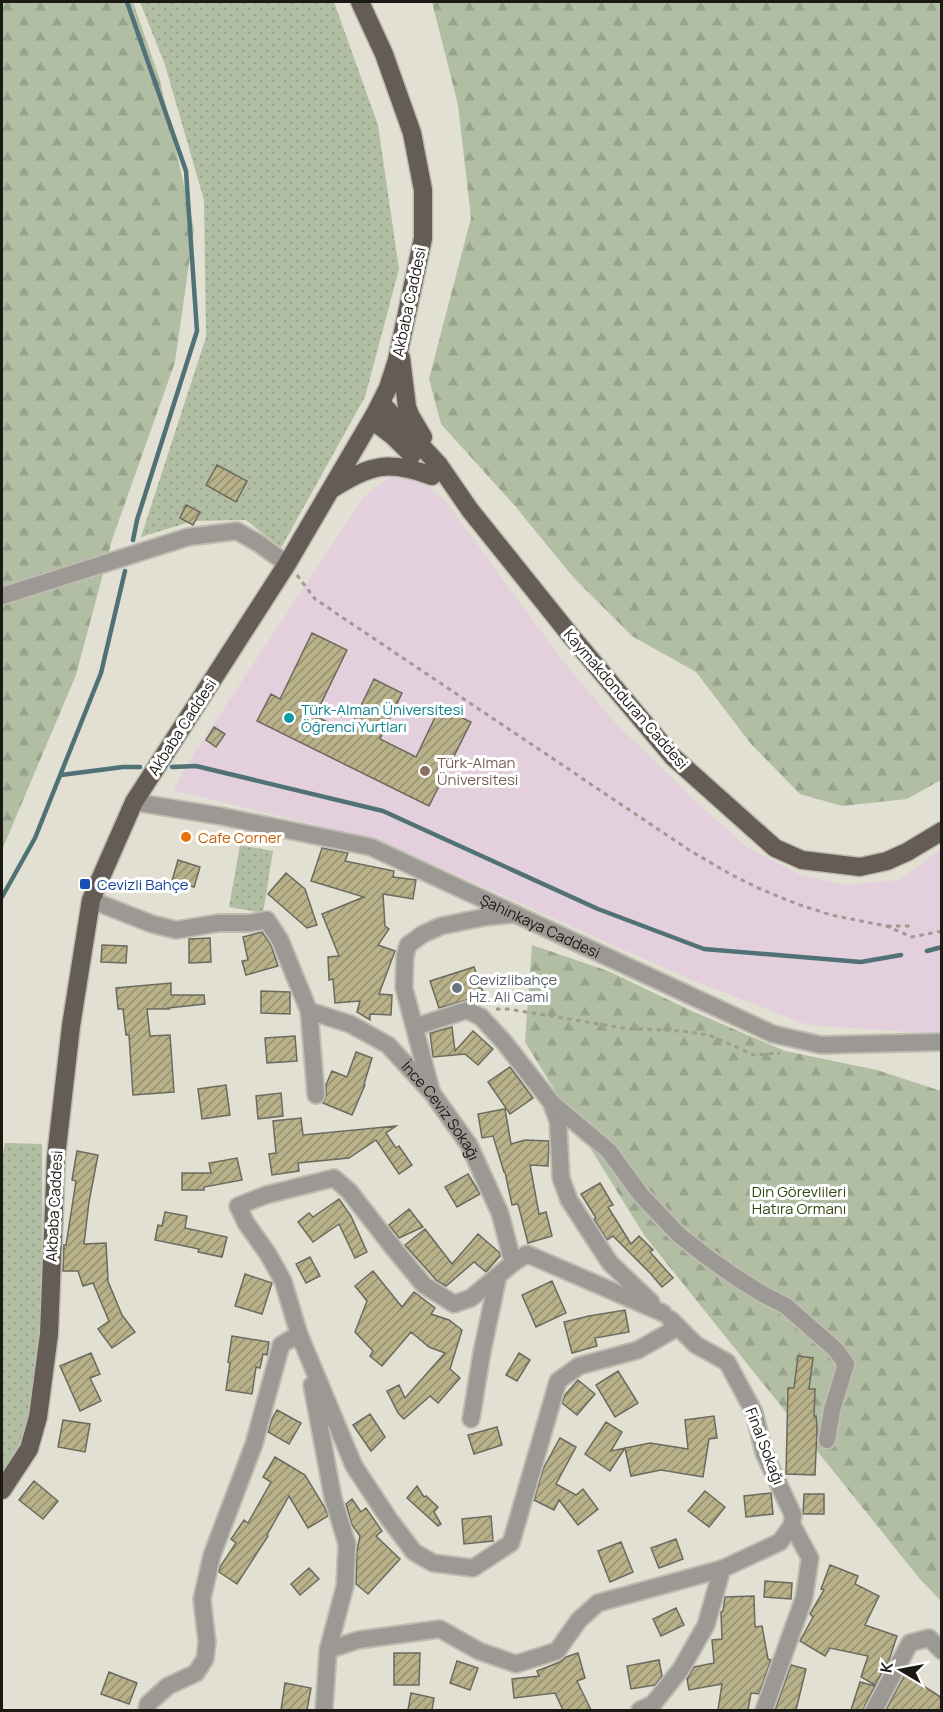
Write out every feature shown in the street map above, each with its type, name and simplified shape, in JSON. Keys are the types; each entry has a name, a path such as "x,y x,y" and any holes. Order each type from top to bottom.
{"main road":[{"name":"Akbaba Caddesi","path":"2,1490 29,1449 38,1417 49,1334 56,1157 71,1026 91,900 134,802 287,564 372,420 388,388 400,347 423,238 423,190 412,133 384,54 360,2"},
{"path":"400,347 407,407 436,470"},
{"path":"381,403 436,470"},
{"path":"372,420 436,470"},
{"path":"330,490 364,471 385,466 436,470"},
{"name":"Kaymakdonduran Caddesi","path":"436,470 673,757 775,848 802,860 860,867 887,861 942,831"}],"street":[{"path":"2,596 188,537 227,532 237,531 287,564"},
{"name":"Şahinkaya Caddesi","path":"134,802 220,816 371,848 773,1034 821,1045 942,1042"},
{"path":"91,900 152,924 176,930 219,923 250,923 267,920 279,940 309,1011 316,1095"},
{"path":"432,1093 404,988 405,956 408,945 423,934 441,926 485,917 516,914"},
{"path":"415,1027 467,1010"},
{"name":"Final Sokağı","path":"467,1010 481,1017 504,1042 551,1102 558,1120 561,1179 569,1200 610,1263 696,1345 726,1362 753,1412 764,1453 793,1515 792,1525 810,1558 804,1598 764,1710"},
{"name":"İnce Ceviz Sokağı","path":"309,1011 350,1024 388,1045 432,1093 469,1144 500,1213 513,1263"},
{"path":"551,1102 609,1151 641,1195 679,1235 737,1278 786,1306 836,1350 846,1364 832,1410 827,1440"},
{"path":"324,1710 328,1650 345,1586 347,1544 333,1498 320,1424 299,1334 283,1281 268,1254 246,1223 238,1206 266,1195 334,1178 349,1191 424,1285 454,1304 471,1298 527,1254 663,1313"},
{"path":"471,1419 498,1276"},
{"path":"299,1334 354,1466 389,1519 414,1552 433,1563 473,1568 511,1543 558,1381 579,1366 638,1350 678,1327"},
{"path":"147,1710 148,1704 168,1686 196,1673 205,1659 207,1642 202,1599 212,1555 254,1444 281,1346 299,1334"},
{"path":"328,1650 358,1641 440,1629 479,1651 516,1664 557,1651 579,1620 598,1603 722,1569 780,1542 792,1525"},
{"path":"649,1708 681,1669 706,1625 722,1569"},
{"path":"874,1710 910,1643 929,1638 942,1651"}],"path":[{"path":"287,564 315,599 689,850 730,874 797,904 831,915 886,927 912,937 942,931"},
{"path":"886,927 910,926"},
{"path":"467,1010 508,1009 624,1028 709,1035 754,1055 778,1054 798,1040"}],"shaded area":[{"name":"Türk-Alman Üniversitesi","path":"393,474 424,482 446,502 562,660 616,724 748,848 801,875 846,885 900,880 941,848 941,1034 808,1025 692,980 378,840 173,790 195,752 364,497"}],"green space":[{"path":"2,2 133,2 160,80 194,229 175,362 112,540 76,675 2,850"},
{"path":"140,2 334,2 378,125 399,269 365,397 281,548 246,520 193,521 141,537 206,337 204,200 165,65"},
{"path":"432,2 941,2 941,780 907,799 842,806 800,794 751,744 696,672 632,636 573,577 515,506 441,424 429,379 471,218 458,105"},
{"path":"240,845 273,851 263,913 229,907"},
{"name":"Din Görevlileri Hatıra Ormanı","path":"532,945 608,971 694,1012 785,1051 877,1070 941,1091 941,1601 919,1578 644,1235 525,1042"},
{"path":"5,1143 42,1144 43,1294 29,1426 2,1479 2,1156"}],"building":[{"path":"217,465 247,481 236,502 206,485"},
{"path":"186,505 200,512 193,525 180,518"},
{"name":"Türk-Alman Üniversitesi Öğrenci Yurtları","path":"312,633 347,650 315,716 348,732 374,679 402,693 380,739 416,757 440,707 471,722 429,806 257,721 271,694 280,699"},
{"path":"214,727 225,734 216,747 206,740"},
{"path":"322,848 348,853 345,861 394,871 393,877 416,880 413,899 383,894 385,926 389,929 378,945 395,951 379,994 392,995 391,1015 370,1014 370,1020 357,1012 360,1001 335,1003 333,979 329,980 328,957 339,956 322,914 364,897 311,881"},
{"path":"178,860 200,867 194,887 172,881"},
{"path":"286,873 305,889 317,925 307,928 268,894"},
{"path":"262,932 271,945 278,966 246,975 242,961 248,960 243,937"},
{"path":"210,938 211,962 189,963 189,939"},
{"path":"102,945 127,946 126,963 101,962"},
{"name":"Cevizlibahçe Hz. Ali Cami","path":"474,967 484,995 439,1008 430,981"},
{"path":"171,983 171,995 204,995 205,1004 169,1009 147,1009 150,1036 170,1035 174,1092 133,1095 129,1035 126,1035 123,1009 118,1009 116,988"},
{"path":"261,991 290,992 290,1014 261,1013"},
{"path":"452,1027 455,1051 473,1031 493,1049 478,1065 465,1054 433,1057 430,1033"},
{"path":"295,1036 297,1061 267,1063 265,1038"},
{"path":"356,1052 372,1058 365,1085 352,1115 323,1103 326,1085 332,1071 347,1077"},
{"path":"510,1067 533,1098 510,1114 488,1082"},
{"path":"226,1085 230,1115 202,1119 198,1089"},
{"path":"281,1093 283,1116 258,1119 256,1096"},
{"path":"505,1109 511,1144 525,1140 549,1141 548,1166 530,1165 539,1214 546,1212 552,1236 528,1243 518,1204 512,1205 505,1172 493,1136 482,1138 478,1114"},
{"path":"301,1118 303,1135 396,1126 386,1133 396,1148 399,1146 412,1165 399,1174 376,1140 349,1158 298,1163 299,1171 272,1175 269,1154 276,1153 273,1121"},
{"path":"77,1151 98,1155 84,1244 106,1243 107,1279 122,1315 135,1332 112,1348 98,1329 109,1321 93,1283 83,1286 78,1271 63,1271 64,1245 66,1245 76,1181 72,1180"},
{"path":"237,1158 242,1180 204,1187 204,1190 182,1190 182,1173 211,1173 209,1163"},
{"path":"468,1174 480,1194 457,1207 445,1187"},
{"path":"600,1183 613,1205 608,1207 631,1244 639,1236 653,1250 650,1252 673,1278 662,1287 613,1236 607,1240 594,1219 596,1218 581,1194"},
{"path":"339,1199 351,1216 367,1252 355,1258 339,1224 313,1242 298,1222 309,1213 313,1217"},
{"path":"409,1209 423,1227 399,1238 389,1225"},
{"path":"165,1212 187,1216 185,1228 227,1237 222,1257 198,1252 199,1249 155,1240 158,1225 162,1226"},
{"path":"425,1229 452,1264 478,1234 500,1253 500,1256 486,1272 474,1262 446,1286 437,1281 405,1245"},
{"path":"310,1257 320,1276 306,1283 296,1264"},
{"path":"373,1271 402,1307 414,1292 435,1308 431,1314 449,1320 462,1330 450,1369 460,1378 438,1403 430,1396 404,1419 398,1413 387,1391 399,1385 405,1398 445,1353 429,1347 411,1332 382,1366 370,1356 373,1351 355,1332 367,1301 355,1286"},
{"path":"245,1274 272,1283 262,1314 235,1306"},
{"path":"552,1281 566,1313 536,1327 522,1295"},
{"path":"625,1310 629,1332 595,1338 597,1346 572,1353 564,1322"},
{"path":"232,1336 269,1342 267,1355 263,1354 260,1368 256,1367 252,1394 226,1390"},
{"path":"91,1353 100,1374 90,1378 101,1401 80,1411 60,1366"},
{"path":"519,1353 530,1360 517,1381 506,1375"},
{"path":"798,1356 813,1358 809,1389 815,1389 814,1416 816,1416 817,1428 815,1475 786,1474 788,1388 794,1388"},
{"path":"618,1371 638,1403 615,1417 596,1385"},
{"path":"578,1380 595,1394 577,1415 562,1403 565,1395"},
{"path":"277,1410 301,1423 289,1444 268,1432"},
{"path":"370,1414 385,1437 371,1451 353,1425"},
{"path":"714,1416 717,1438 709,1439 703,1477 661,1470 631,1476 625,1448 650,1443 688,1449 685,1420"},
{"path":"63,1420 90,1424 85,1452 58,1447"},
{"path":"606,1422 622,1432 611,1451 625,1448 610,1471 585,1454"},
{"path":"497,1427 502,1445 474,1454 468,1435"},
{"path":"560,1438 576,1447 556,1484 576,1495 583,1489 598,1509 578,1525 559,1500 554,1510 534,1500 543,1469"},
{"path":"275,1457 305,1475 328,1516 308,1528 289,1496 268,1536 237,1584 219,1572 220,1567 236,1543 231,1539 244,1520 248,1523 271,1482 263,1477"},
{"path":"34,1481 58,1501 43,1519 19,1500"},
{"path":"417,1486 424,1497 426,1496 438,1507 434,1512 441,1524 438,1526 407,1498"},
{"path":"705,1491 725,1507 709,1527 688,1511"},
{"path":"771,1493 773,1514 746,1517 744,1496"},
{"path":"804,1494 824,1494 824,1514 803,1514"},
{"path":"352,1499 361,1512 366,1508 382,1531 376,1536 400,1559 368,1594 356,1584 360,1536 352,1525 346,1504"},
{"path":"491,1516 493,1541 464,1544 462,1519"},
{"path":"676,1539 683,1559 659,1568 651,1548"},
{"path":"621,1542 633,1572 610,1582 598,1551"},
{"path":"830,1565 858,1576 855,1584 879,1596 865,1625 897,1636 889,1660 875,1685 861,1677 868,1656 830,1648 825,1656 800,1641 813,1617 810,1614 824,1590 821,1589"},
{"path":"309,1568 319,1579 300,1595 291,1584"},
{"path":"765,1581 792,1583 791,1599 764,1597"},
{"path":"754,1596 755,1627 762,1626 768,1659 771,1660 759,1694 751,1693 748,1710 718,1710 722,1684 689,1690 687,1679 694,1667 714,1663 712,1640 722,1639 721,1612 725,1597"},
{"path":"676,1608 684,1625 661,1636 653,1619"},
{"path":"394,1653 420,1653 419,1685 394,1685"},
{"path":"578,1653 585,1678 577,1681 591,1710 563,1710 555,1693 514,1698 512,1679 539,1676 537,1671"},
{"path":"659,1660 662,1676 655,1685 631,1689 627,1666"},
{"path":"457,1661 478,1668 470,1690 450,1683"},
{"path":"791,1665 806,1669 796,1710 775,1710"},
{"path":"109,1672 137,1683 129,1704 101,1694"},
{"path":"905,1674 942,1698 942,1710 886,1710"},
{"path":"860,1682 875,1686 864,1710 851,1710"},
{"path":"285,1683 311,1688 307,1710 281,1710"},
{"path":"411,1693 434,1698 432,1710 408,1710"}],"waterway":[{"path":"127,2 186,171 197,331 137,520 133,540"},
{"path":"2,897 35,838 101,673 125,571"},
{"path":"172,767 196,766 383,811 598,909 704,949 861,962 901,955"},
{"path":"61,775 140,767"},
{"path":"927,951 942,947"}],"place":[{"name":"Türk-Alman Üniversitesi Öğrenci Yurtları","path":"289,718"},
{"name":"Türk-Alman Üniversitesi","path":"425,771"},
{"name":"Cafe Corner","path":"186,837"},
{"name":"Cevizli Bahçe","path":"85,884"},
{"name":"Cevizlibahçe Hz. Ali Cami","path":"457,988"}]}
